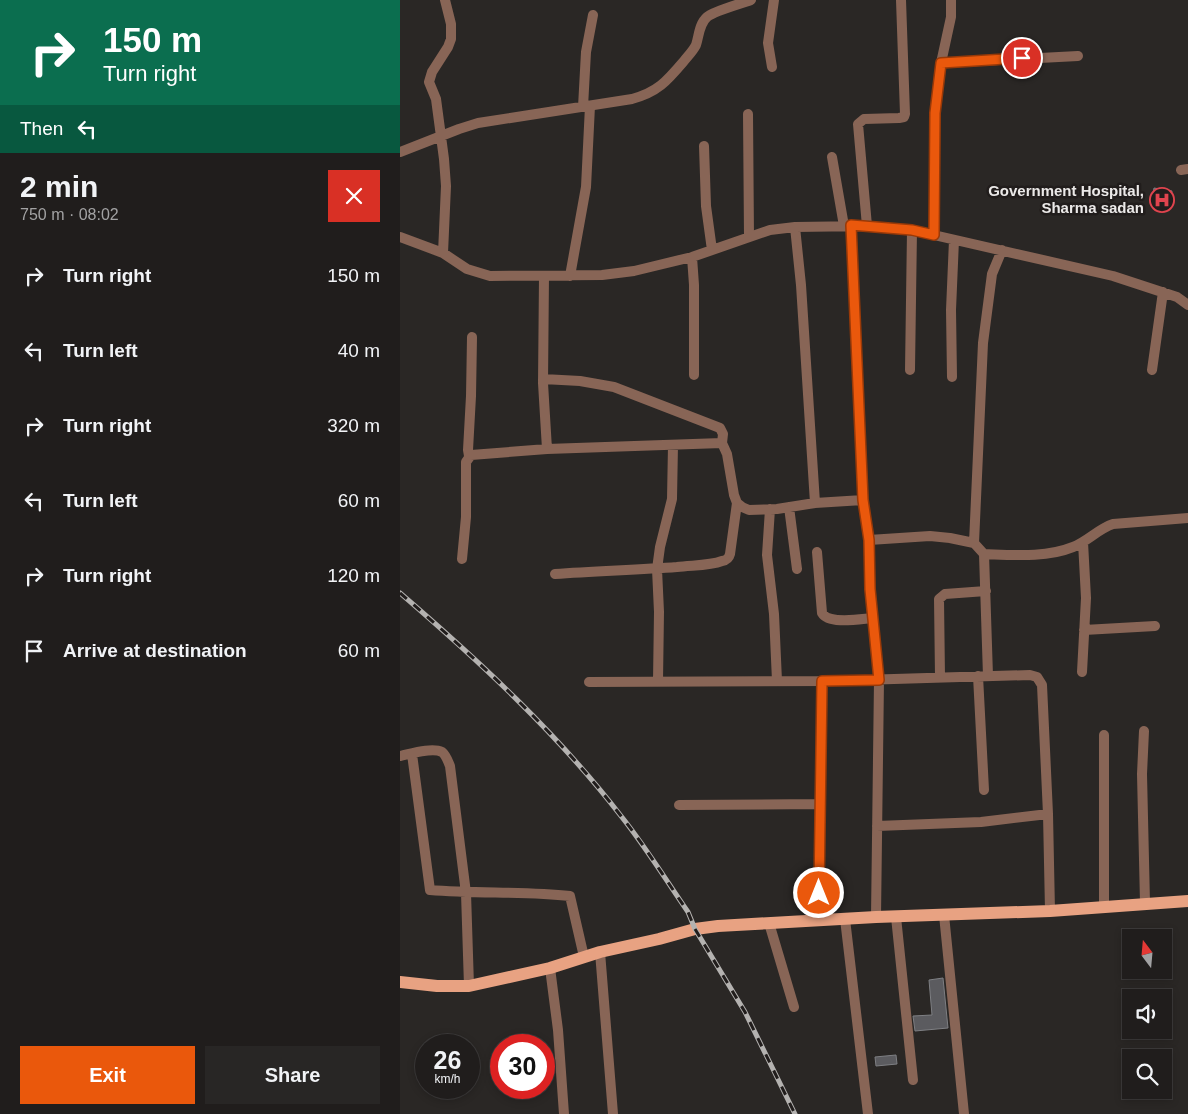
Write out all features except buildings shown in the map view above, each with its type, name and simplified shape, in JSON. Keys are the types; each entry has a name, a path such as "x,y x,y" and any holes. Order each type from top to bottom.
{"main road":[{"path":"400,982 437,986 469,986 550,968 600,952 696,929 718,926 876,917 1050,911 1188,901"}],"street":[{"path":"443,253 446,186 436,99 429,82 432,72 451,39 451,24 445,0"},
{"path":"400,152 441,135 478,123 632,99 653,92 668,80 691,53 706,18 715,12 735,7 751,0"},
{"path":"772,67 768,49 768,33 774,0"},
{"path":"867,226 858,124 864,119 899,118 905,114 900,0"},
{"path":"934,235 935,113 941,63 951,17 951,0"},
{"path":"570,276 586,188 586,52 593,15"},
{"path":"941,63 1078,56"},
{"path":"748,114 749,237"},
{"path":"704,146 706,206 712,250"},
{"path":"832,157 847,225 863,500 869,540 870,589 879,680 876,917"},
{"path":"400,237 443,253 467,269 479,274 490,276 570,276 634,271 712,250 770,230 795,227 867,226 912,230 1113,276 1177,297 1188,305"},
{"path":"795,227 801,285 815,503"},
{"path":"910,370 912,230"},
{"path":"952,377 951,310 954,240"},
{"path":"974,544 983,343 992,274 1002,250"},
{"path":"692,256 694,285 694,374"},
{"path":"544,276 543,379 547,449"},
{"path":"1152,370 1163,292"},
{"path":"462,559 466,518 466,462 469,456 472,337"},
{"path":"543,379 580,381 614,387 720,428 723,434 722,443 727,454 734,495 738,503 749,510 863,500"},
{"path":"469,456 474,454 547,449 722,443"},
{"path":"658,681 659,612 657,569 660,546 672,499 673,445"},
{"path":"554,574 657,569 712,564 724,561 728,558 738,503"},
{"path":"789,507 797,569"},
{"path":"770,509 767,555 774,614 777,681"},
{"path":"984,554 1019,555 1064,550 1083,542 1103,527 1114,524 1188,518"},
{"path":"869,540 930,536 974,544 984,554 988,676"},
{"path":"1082,672 1086,585 1083,542"},
{"path":"817,552 822,613 824,617 829,620 874,618"},
{"path":"940,677 939,599 945,594 986,591"},
{"path":"1084,630 1155,626"},
{"path":"589,682 822,681 1030,675 1038,677 1042,686 1050,911"},
{"path":"978,676 984,790"},
{"path":"818,921 822,681"},
{"path":"1144,731 1142,774 1145,903"},
{"path":"1104,735 1104,907"},
{"path":"400,756 434,750 442,752 447,757 450,766 466,893 469,986"},
{"path":"412,754 430,890 466,893 536,892 570,896 584,957"},
{"path":"679,805 819,804"},
{"path":"877,826 981,822 1048,814"},
{"path":"944,915 964,1114"},
{"path":"896,917 913,1080"},
{"path":"846,919 868,1114"},
{"path":"769,924 794,1007"},
{"path":"600,952 613,1114"},
{"path":"550,968 558,1030 564,1114"}],"railway":[{"path":"400,593 459,645 544,727 596,785 630,827 688,912 695,929 745,1012 795,1114"}],"place":[{"name":"Government Hospital, Sharma sadan","path":"1162,200"}],"route":[{"path":"819,893 822,681 879,680 870,589 869,540 863,500 851,225 912,230 934,235 935,113 941,63 1022,58"}]}
